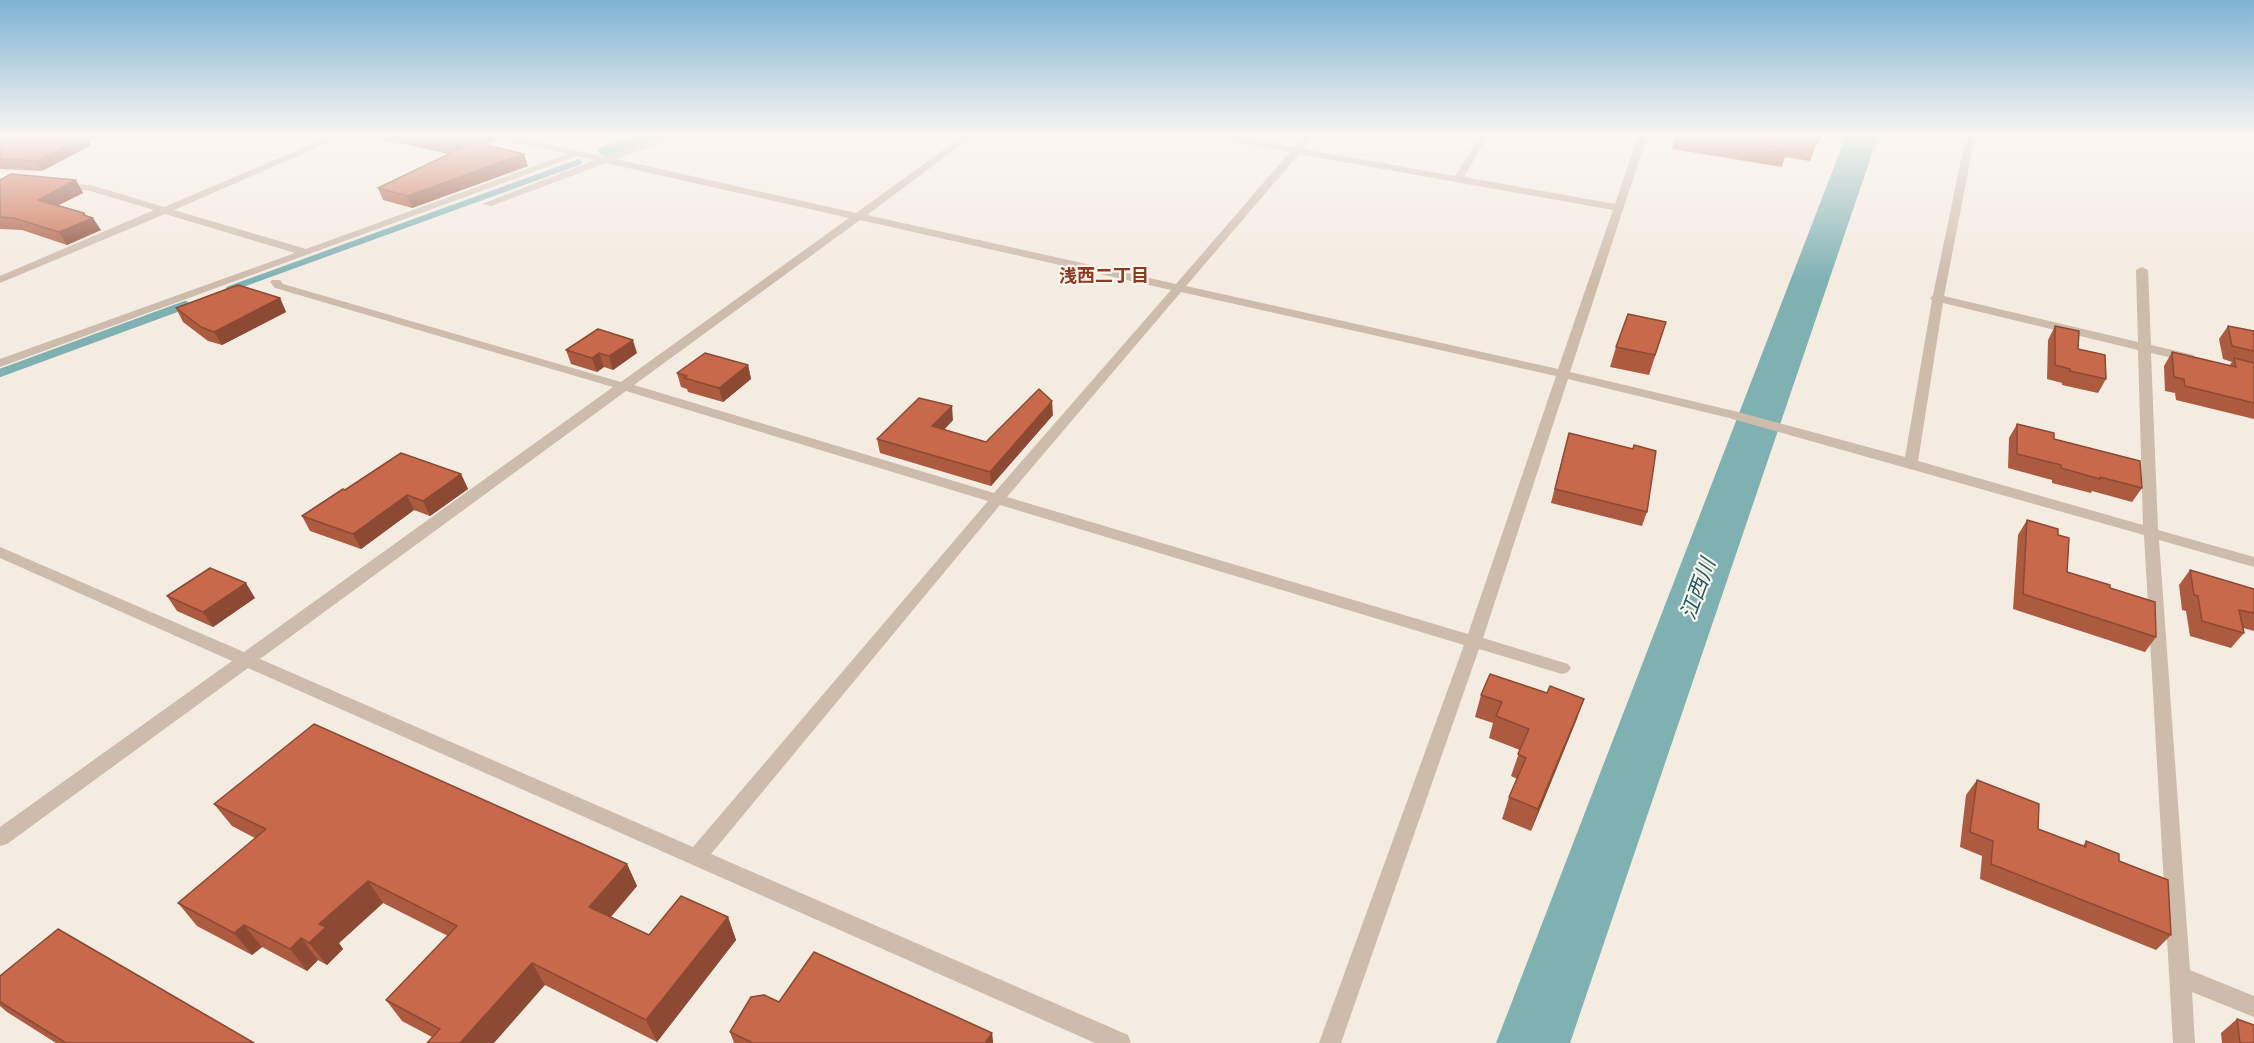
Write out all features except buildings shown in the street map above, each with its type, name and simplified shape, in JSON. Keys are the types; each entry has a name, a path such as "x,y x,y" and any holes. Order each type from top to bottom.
{"street":[{"path":"60,185 91,188 307,253"},
{"path":"0,280 223,185"},
{"path":"0,363 495,185"},
{"path":"487,204 540,185"},
{"path":"715,185 1563,374 1733,415 2254,562"},
{"path":"0,838 902,185"},
{"path":"696,858 997,499 1266,185"},
{"path":"1495,185 1619,208"},
{"path":"1330,1043 1473,643 1627,185"},
{"path":"1911,464 1936,298 1960,185"},
{"path":"2142,270 2151,532 2184,1043"},
{"path":"276,282 279,286 625,387 1562,668"},
{"path":"1936,298 2200,361"},
{"path":"0,552 245,662 1120,1043"},
{"path":"2179,976 2254,1006"}],"waterway":[{"path":"229,289 517,185"},
{"name":"江西川","path":"1533,1043 1844,185"},
{"path":"0,373 185,305"}],"district":[{"name":"浅西二丁目","path":"1104,276"}]}
